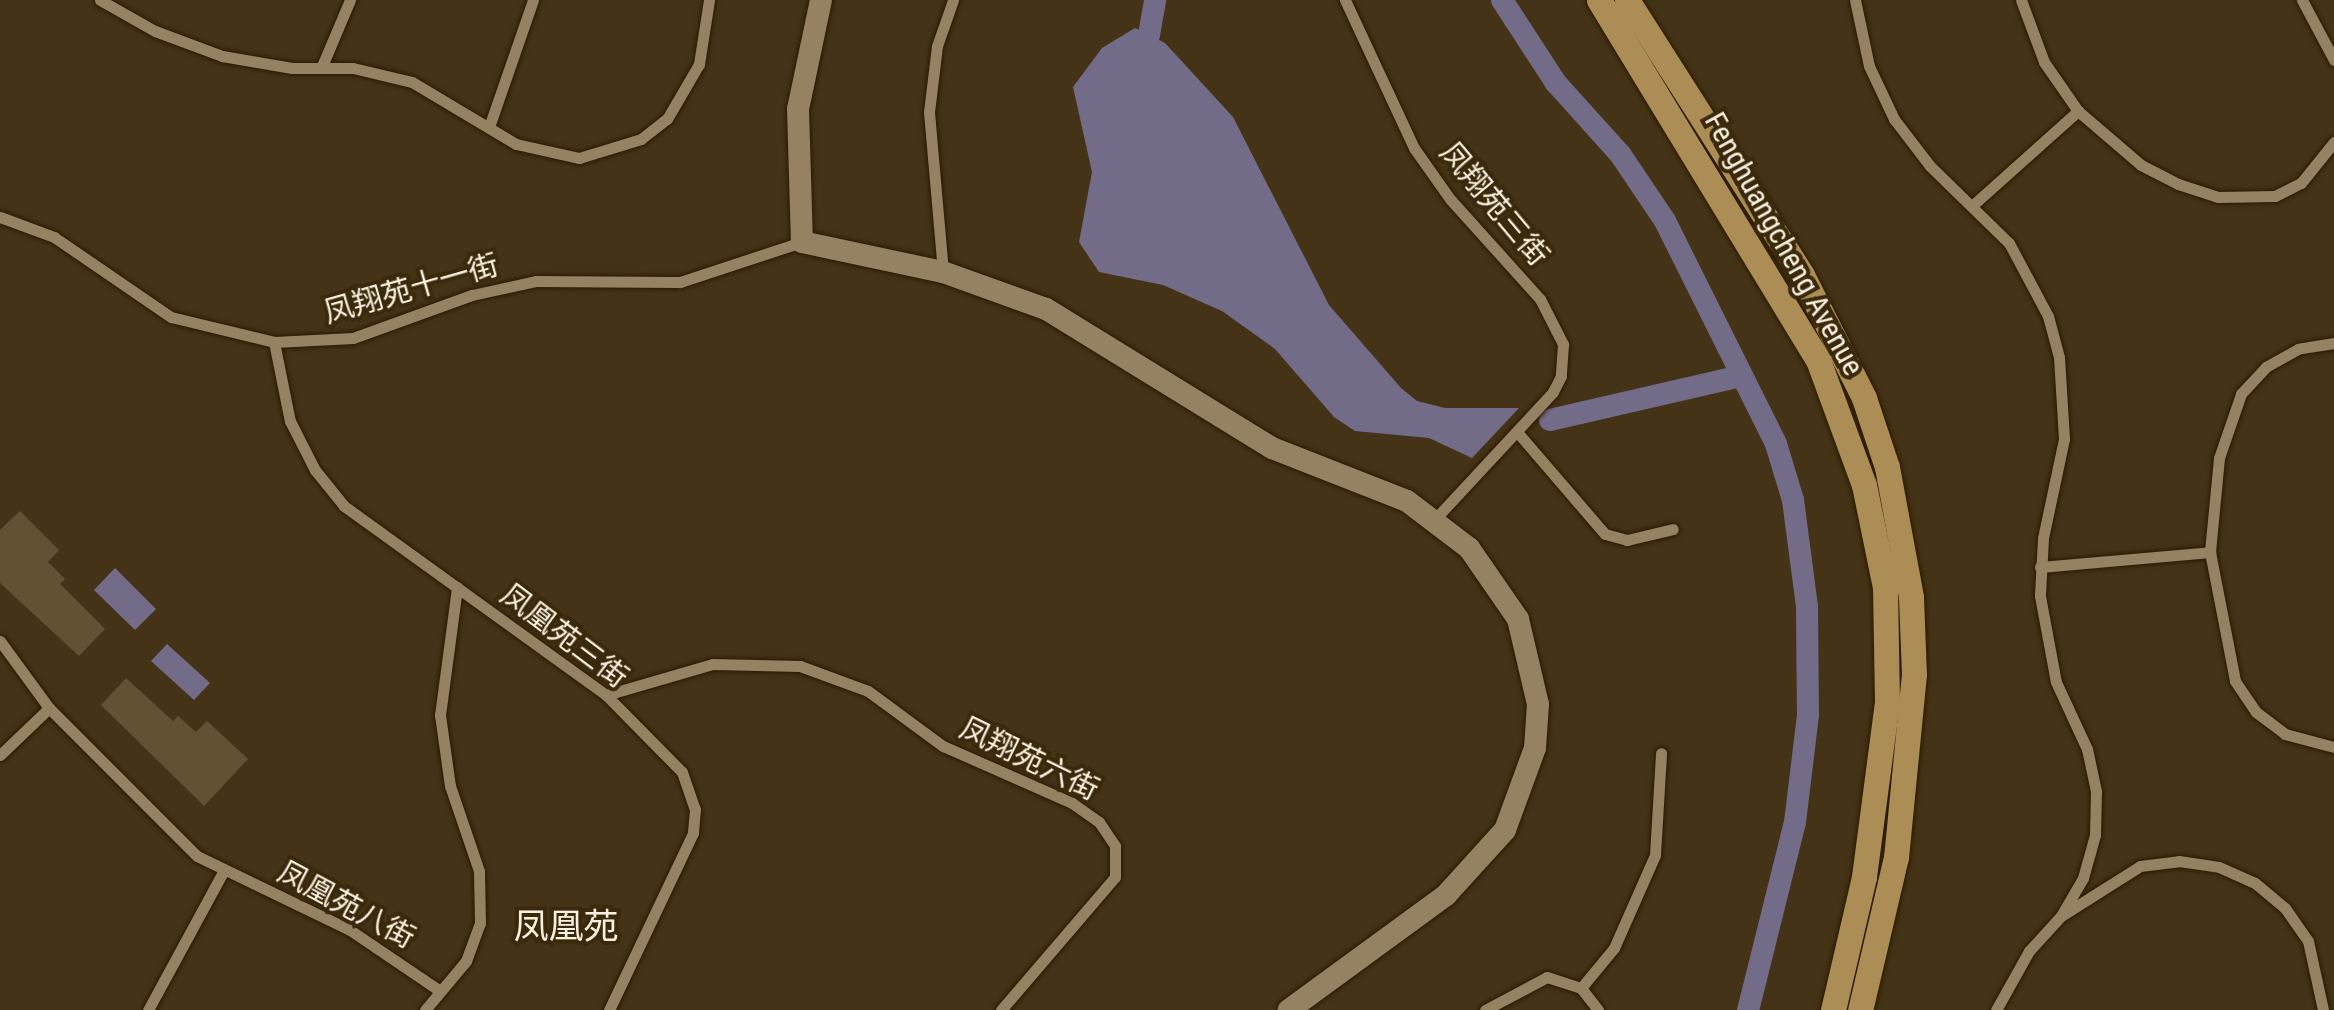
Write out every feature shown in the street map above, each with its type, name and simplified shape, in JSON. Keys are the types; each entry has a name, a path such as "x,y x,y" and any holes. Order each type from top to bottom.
{"main road":[{"name":"Fenghuangcheng Avenue","path":"1599,0 1810,347 1864,485 1885,587 1887,702 1864,877 1833,1010"},
{"name":"Fenghuangcheng Avenue","path":"1627,0 1802,276 1864,398 1887,467 1911,597 1914,674 1896,857 1860,1010"}],"street":[{"path":"822,0 798,108 802,242 944,272 1046,309 1272,448 1407,501 1434,520 1497,581 1523,633 1538,704 1524,790 1479,865 1289,1010"}],"lane":[{"path":"100,0 205,50 256,63 322,66 412,82 531,150 579,158 641,140 667,119 699,64 710,0"},
{"path":"322,66 350,0"},
{"path":"489,126 534,0"},
{"path":"944,272 929,112 937,46 953,0"},
{"name":"凤翔苑三街","path":"1345,0 1421,158 1556,324 1563,344 1561,376 1518,433 1434,520"},
{"path":"1855,0 1869,66 1894,119 1930,166 1974,204 2031,278 2059,356 2064,440 2040,567 2048,654 2096,791 2087,864 2061,916"},
{"path":"2021,0 2044,62 2078,111 2141,165 2218,197 2275,196 2300,183 2334,142"},
{"path":"2302,0 2334,60"},
{"path":"1974,204 2078,111"},
{"name":"凤翔苑十一街","path":"0,217 54,237 171,317 274,342 354,338 472,294 536,281 680,282 802,242"},
{"name":"凤凰苑三街","path":"274,342 290,422 328,488 360,522 606,695 682,772 695,809 682,863 609,1010"},
{"path":"2334,343 2298,350 2266,367 2241,394 2218,458 2210,552 2235,681 2256,712 2285,734 2334,747"},
{"path":"1518,433 1604,534 1627,540 1673,529"},
{"path":"2040,567 2210,552"},
{"path":"424,1010 466,961 480,923 478,872 450,786 440,715 457,587"},
{"name":"凤凰苑八街","path":"0,641 49,708 197,856 223,872 350,930 440,991"},
{"name":"凤翔苑六街","path":"606,695 713,664 800,666 868,691 942,746 1072,803 1099,822 1115,846 1115,877 1001,1010"},
{"path":"0,756 49,708"},
{"path":"1582,988 1614,948 1655,855 1661,753"},
{"path":"1996,1010 2029,951 2061,916 2140,866 2179,860 2218,866 2255,883 2285,908 2308,941 2323,1010"},
{"path":"148,1010 223,872"},
{"path":"1485,1010 1529,982 1547,978 1582,988 1598,1010"}],"shaded area":[{"path":"1135,28 1165,43 1233,117 1329,305 1401,388 1417,401 1445,408 1519,408 1472,458 1429,438 1355,431 1334,417 1275,349 1222,311 1163,285 1099,272 1079,242 1092,172 1073,87 1102,48"},
{"path":"115,568 156,609 135,630 94,590"},
{"path":"167,644 210,683 194,700 151,661"}],"building":[{"path":"20,511 59,550 48,562 65,579 60,584 105,629 79,656 0,583 0,530"},
{"path":"126,678 173,721 178,716 196,732 207,721 248,759 204,806 101,705"}],"waterway":[{"path":"1149,35 1155,0"},
{"path":"1502,0 1556,83 1620,154 1665,221 1776,444 1793,500 1807,607 1808,715 1795,822 1748,1010"},
{"path":"1550,420 1741,376"}],"district":[{"name":"凤凰苑","path":"566,927"}]}
